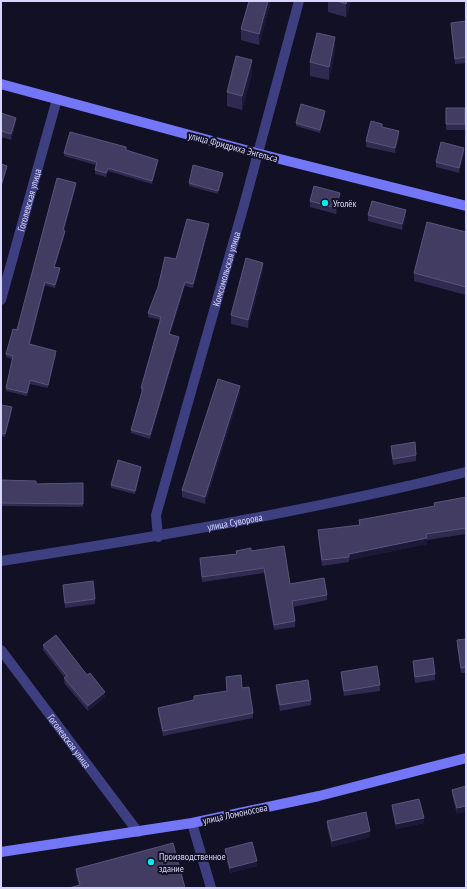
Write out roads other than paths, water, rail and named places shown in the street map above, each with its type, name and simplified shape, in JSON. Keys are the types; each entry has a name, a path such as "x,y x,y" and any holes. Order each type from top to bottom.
{"main road":[{"name":"улица Фридриха Энгельса","path":"1,84 256,153 466,206"},
{"name":"улица Ломоносова","path":"1,852 192,824 319,796 466,758"}],"street":[{"name":"Комсомольская улица","path":"158,537 156,515 244,205 256,153 299,1"},
{"name":"Гоголевская улица","path":"1,300 57,100"},
{"name":"улица Суворова","path":"1,561 158,537 383,492 466,472"},
{"name":"Гоголевская улица","path":"1,650 138,832"},
{"path":"192,824 211,888"}],"place":[{"name":"Уголёк","path":"325,203"},
{"name":"Производственное здание","path":"151,862"}]}
